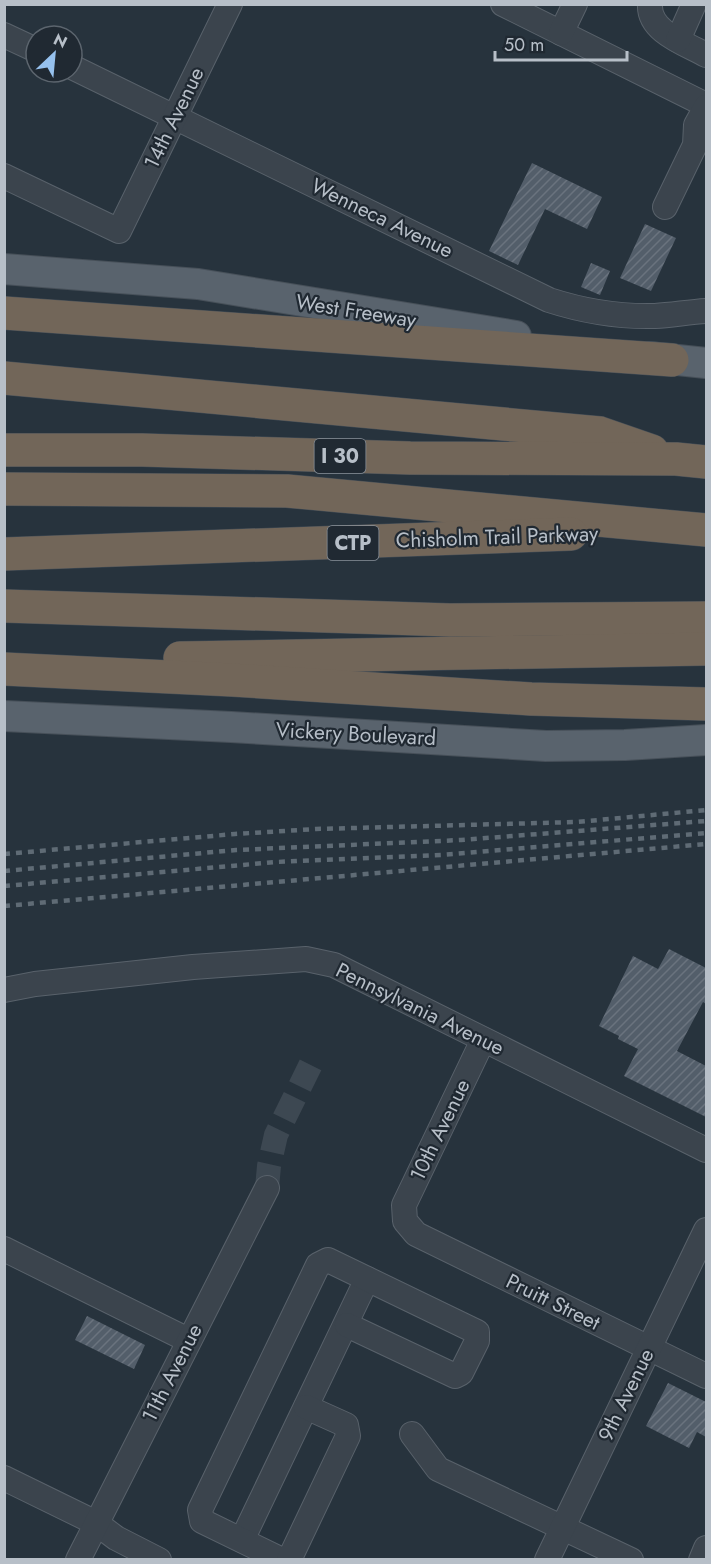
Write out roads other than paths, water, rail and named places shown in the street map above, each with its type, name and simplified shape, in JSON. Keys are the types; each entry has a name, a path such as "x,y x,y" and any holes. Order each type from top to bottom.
{"highway":[{"path":"4,313 672,360"},
{"path":"4,378 600,433 691,460"},
{"name":"I 30","path":"4,450 142,450 410,458 691,460"},
{"name":"I 30","path":"4,489 287,490 704,530"},
{"name":"Chisholm Trail Parkway","path":"4,554 704,530"},
{"path":"4,606 450,620 706,618"},
{"path":"4,669 234,668 706,649"},
{"path":"4,663 234,668 531,699 706,704"}],"main road":[{"name":"West Freeway","path":"4,269 198,285 672,360 706,363"},
{"name":"Vickery Boulevard","path":"4,716 546,746 625,745 706,740"}],"street":[{"name":"14th Avenue","path":"4,176 119,231 230,4"},
{"path":"503,4 706,106 696,125 695,145 665,207"},
{"path":"561,33 575,4"},
{"path":"650,4 650,11 659,29 706,55"},
{"path":"678,40 694,4"},
{"path":"4,34 24,44"},
{"name":"Wenneca Avenue","path":"84,73 549,300 576,309 623,315 654,316 706,311"},
{"name":"Pennsylvania Avenue","path":"4,990 35,984 193,967 306,959 334,965 706,1150"},
{"name":"10th Avenue","path":"405,1221 404,1205 483,1040"},
{"name":"11th Avenue","path":"78,1560 267,1188"},
{"name":"Pruitt Street","path":"405,1221 416,1234 706,1376"},
{"name":"9th Avenue","path":"547,1560 706,1230"},
{"path":"4,1249 188,1340"},
{"path":"282,1560 202,1521 200,1510 318,1265 328,1260 368,1279 477,1332 477,1341 461,1373 455,1376 347,1325"},
{"path":"242,1540 368,1279"},
{"path":"289,1560 348,1436 346,1425 306,1407"},
{"path":"412,1434 438,1469 631,1560"},
{"path":"4,1478 96,1523 116,1538 129,1553 159,1560"},
{"path":"701,1560 706,1548"}],"tunnel":[{"path":"267,1188 276,1135 311,1064"}],"railway":[{"path":"4,854 235,834 316,829 577,822 706,810"},
{"path":"4,871 236,850 461,840 706,821"},
{"path":"4,886 276,862 441,855 706,833"},
{"path":"4,906 706,844"}]}
